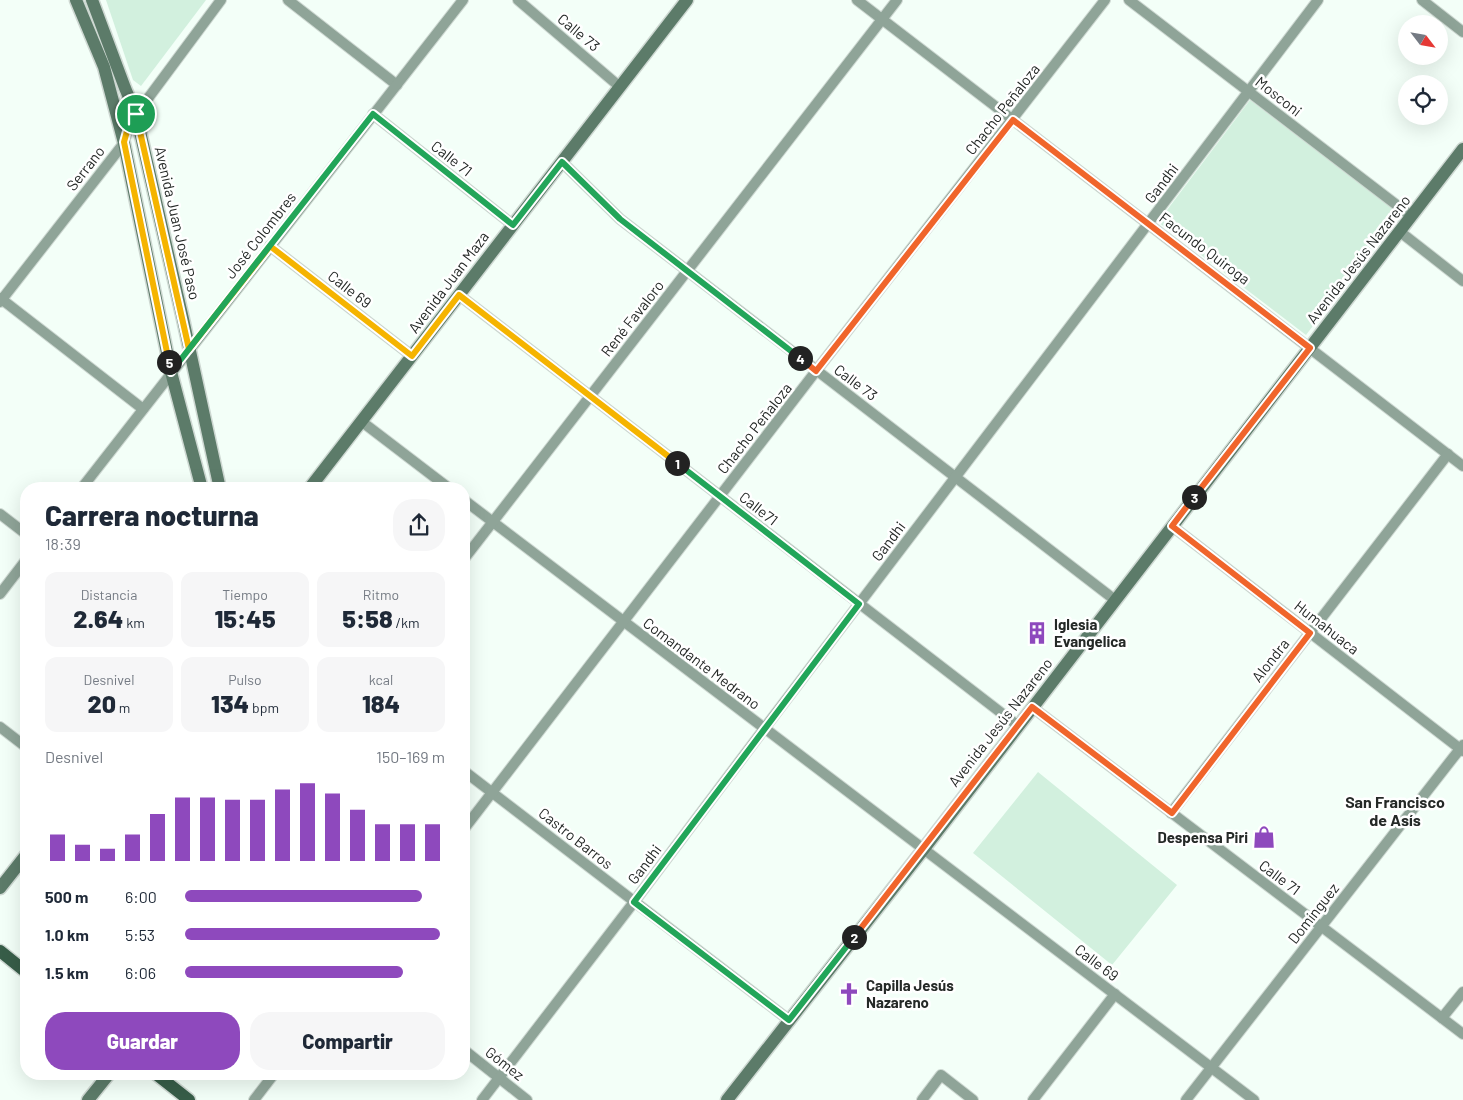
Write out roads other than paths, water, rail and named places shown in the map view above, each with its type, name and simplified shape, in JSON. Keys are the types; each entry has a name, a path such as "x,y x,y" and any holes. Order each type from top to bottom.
{"main road":[{"path":"76,0 104,66 124,142 171,372 200,482"},
{"name":"Avenida Juan José Paso","path":"92,0 136,114 218,482"},
{"name":"Avenida Juan Maza","path":"314,482 686,0"},
{"name":"Avenida Jesús Nazareno","path":"727,1100 923,850 1017,725 1463,149"},
{"path":"0,888 20,862"},
{"path":"0,951 20,967"},
{"path":"88,1100 103,1080"},
{"path":"164,1080 189,1100"}],"street":[{"name":"Serrano","path":"1,300 124,142 129,124 221,0"},
{"path":"288,0 397,84"},
{"name":"José Colombres","path":"86,482 463,0"},
{"name":"Calle 73","path":"518,0 620,87"},
{"name":"Facundo Quiroga","path":"857,0 1463,466"},
{"name":"René Favaloro","path":"470,551 897,0"},
{"name":"Chacho Peñaloza","path":"470,821 816,371 1106,0"},
{"name":"Mosconi","path":"1129,0 1411,216"},
{"name":"Gandhi","path":"482,1100 1318,0"},
{"path":"1422,0 1463,32"},
{"name":"Calle 71","path":"373,114 513,225"},
{"name":"Calle 73","path":"562,162 620,219 686,272 1115,600"},
{"path":"1399,232 1463,281"},
{"name":"Calle 69","path":"270,246 412,356"},
{"name":"Calle71","path":"459,295 1017,725"},
{"path":"1,300 143,409"},
{"path":"361,421 441,482"},
{"name":"Alondra","path":"1172,813 1448,454"},
{"name":"Comandante Medrano","path":"470,505 923,850"},
{"path":"0,514 20,529"},
{"name":"Humahuaca","path":"1172,526 1462,749"},
{"path":"0,594 20,568"},
{"name":"Calle 71","path":"1032,707 1463,1034"},
{"path":"0,727 20,743"},
{"name":"Domínguez","path":"1186,1100 1462,749"},
{"name":"Castro Barros","path":"470,776 789,1020"},
{"name":"Calle 69","path":"923,850 1254,1100"},
{"path":"1442,1018 1463,992"},
{"path":"1033,1100 1115,994"},
{"name":"Gómez","path":"470,1055 528,1100"},
{"path":"922,1100 941,1075 973,1100"},
{"path":"254,1100 269,1080"}],"place":[{"name":"Iglesia Evangelica","path":"1037,633"},
{"name":"Despensa Piri","path":"1264,837"},
{"name":"Capilla Jesús Nazareno","path":"849,994"}],"district":[{"name":"San Francisco de Asís","path":"1395,810"}]}
